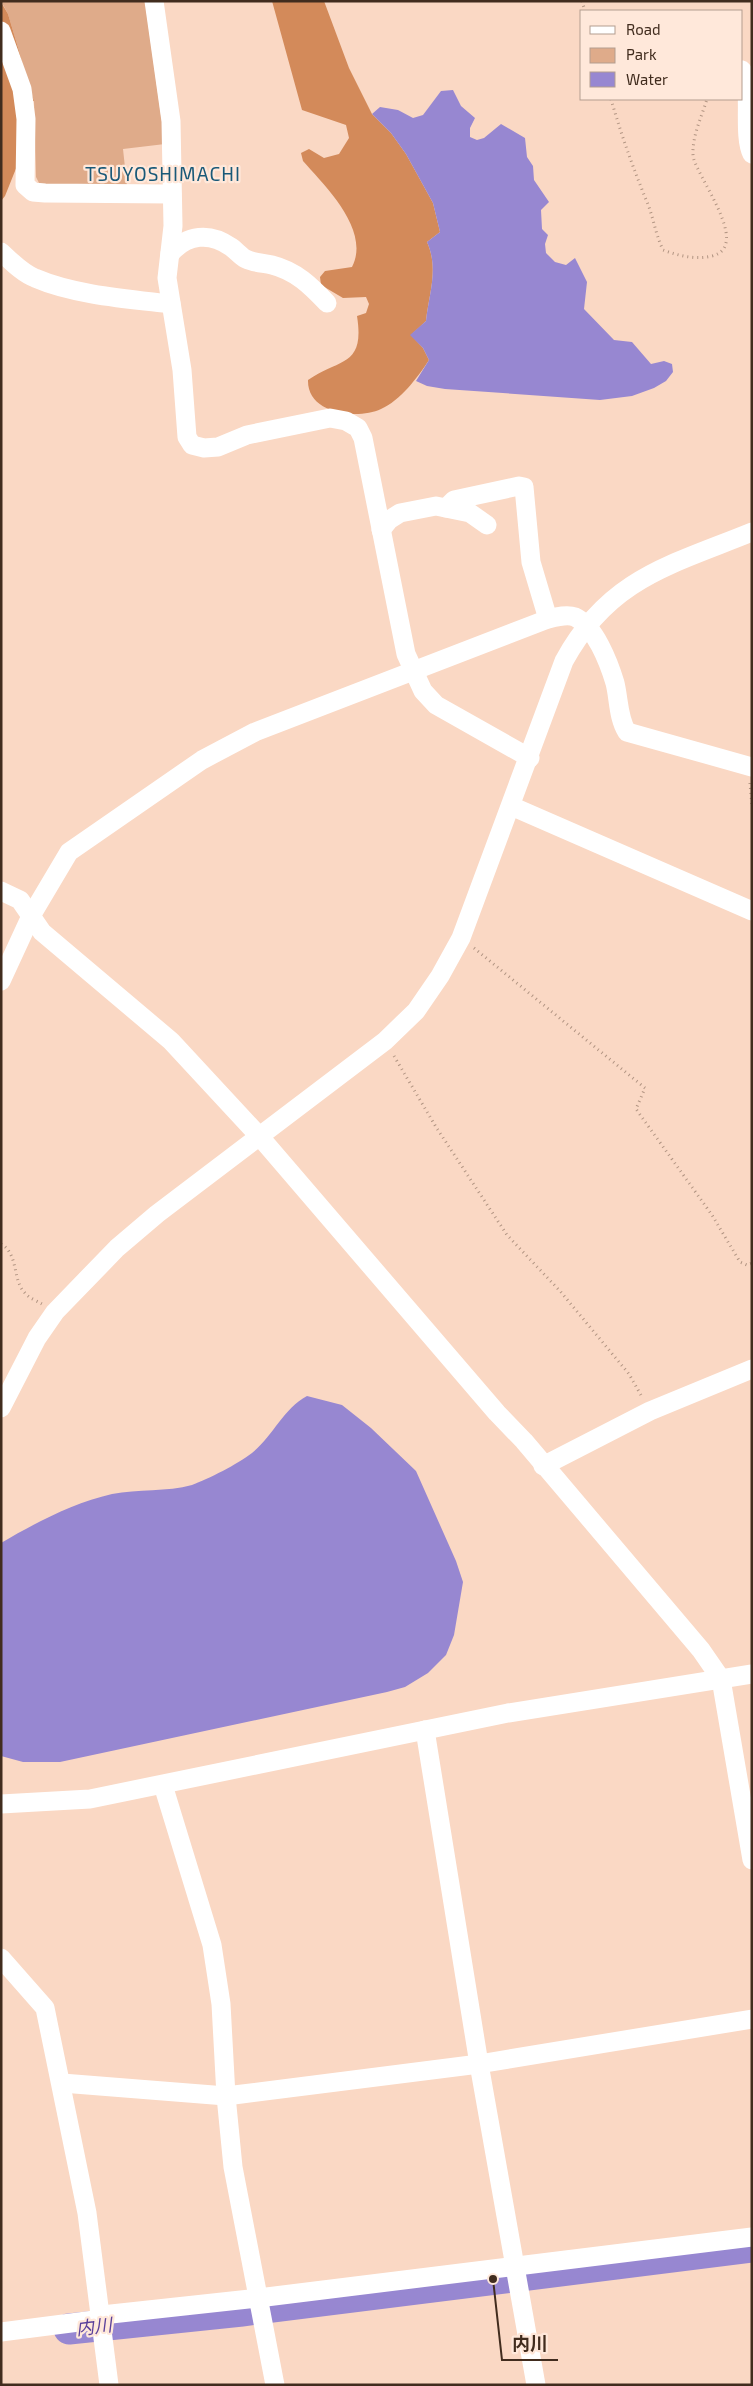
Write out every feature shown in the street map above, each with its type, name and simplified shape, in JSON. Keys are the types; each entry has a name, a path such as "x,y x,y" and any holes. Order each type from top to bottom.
{"street":[{"path":"154,1 171,121 172,194 170,254 167,278 182,370 187,437 192,445 204,448 218,447 247,436 330,418 346,420 358,428 363,438 406,654 423,691 436,705 530,758"},
{"path":"1,31 22,89 26,119 25,185 32,192 172,194"},
{"path":"743,72 746,84 747,135 752,154"},
{"path":"170,254 186,240 198,236 217,238 245,259 289,270 308,283 327,303"},
{"path":"1,252 33,278 48,283 100,295 171,304"},
{"path":"446,508 454,500 519,486 524,487 531,562 548,619"},
{"path":"381,530 389,520 400,513 436,506 470,513 487,525"},
{"path":"2,1404 37,1338 55,1312 117,1248 157,1214 385,1041 416,1011 440,976 461,938 530,758 564,661 585,626 603,606 649,574 752,532"},
{"path":"1,981 31,916 69,852 202,760 255,732 548,619 561,616 575,617 597,638 615,682 623,726 627,732 750,767"},
{"path":"512,806 752,911"},
{"path":"1,891 20,900 42,932 171,1041 260,1137 497,1413 524,1441 543,1466 701,1650 721,1680 752,1860"},
{"path":"543,1466 650,1411 752,1369"},
{"path":"1,1804 90,1799 508,1713 752,1674"},
{"path":"425,1730 479,2064 536,2385"},
{"path":"163,1784 212,1946 221,2004 226,2096 233,2167 275,2385"},
{"path":"1,1958 45,2008 62,2083 87,2213 109,2385"},
{"path":"62,2083 226,2096 479,2064 752,2019"},
{"path":"1,2332 102,2324 260,2307 516,2275 752,2237"}],"path":[{"path":"611,100 633,170 648,204 655,234 663,250 680,256 708,257 717,255 723,250 725,241 724,226 716,201 697,168 693,155 694,139 708,100"},
{"path":"750,767 752,807"},
{"path":"461,938 645,1088 636,1109 712,1216 740,1262 747,1265 752,1263"},
{"path":"385,1041 436,1127 508,1235 560,1291 629,1374 650,1411"},
{"path":"1,1244 11,1254 20,1286 25,1294 55,1312"}],"green space":[{"path":"1,1 145,1 165,144 123,149 127,186 40,185 36,177 34,101 8,14"}],"shaded area":[{"path":"272,1 324,1 349,68 372,114 391,133 406,154 433,203 440,232 427,242 431,252 433,271 426,321 411,335 423,348 429,360 402,394 388,405 371,412 347,414 335,411 324,407 310,391 308,380 340,364 353,353 359,332 357,316 366,313 369,304 366,297 343,298 321,285 320,277 325,271 352,267 356,253 355,238 351,224 343,210 323,183 303,161 301,153 309,149 324,158 339,154 349,138 346,125 302,110"},
{"path":"1,2 8,14 34,101 21,103 19,161 5,196 1,201"}],"water":[{"path":"453,90 461,106 475,118 470,128 470,137 477,140 484,138 501,124 525,138 527,157 533,166 534,180 549,202 541,210 542,229 548,235 545,244 546,253 555,262 566,265 575,258 587,282 584,309 614,340 632,342 651,364 664,361 672,364 673,372 666,381 654,388 632,396 600,400 445,389 427,386 416,381 429,360 423,348 410,335 426,321 433,271 431,252 427,242 440,232 433,203 406,154 391,133 372,114 380,107 398,110 413,118 423,115 441,91"},
{"path":"307,1396 342,1405 371,1428 416,1471 456,1561 463,1582 454,1635 446,1655 428,1673 405,1687 387,1692 60,1762 23,1762 1,1756 1,1543 55,1514 97,1498 122,1492 182,1487 192,1485 214,1475 252,1453 291,1408"}],"waterway":[{"name":"内川","path":"69,2329 242,2311 752,2247"}],"place":[{"name":"内川","path":"493,2279"}],"district":[{"name":"TSUYOSHIMACHI","path":"163,174"}]}
